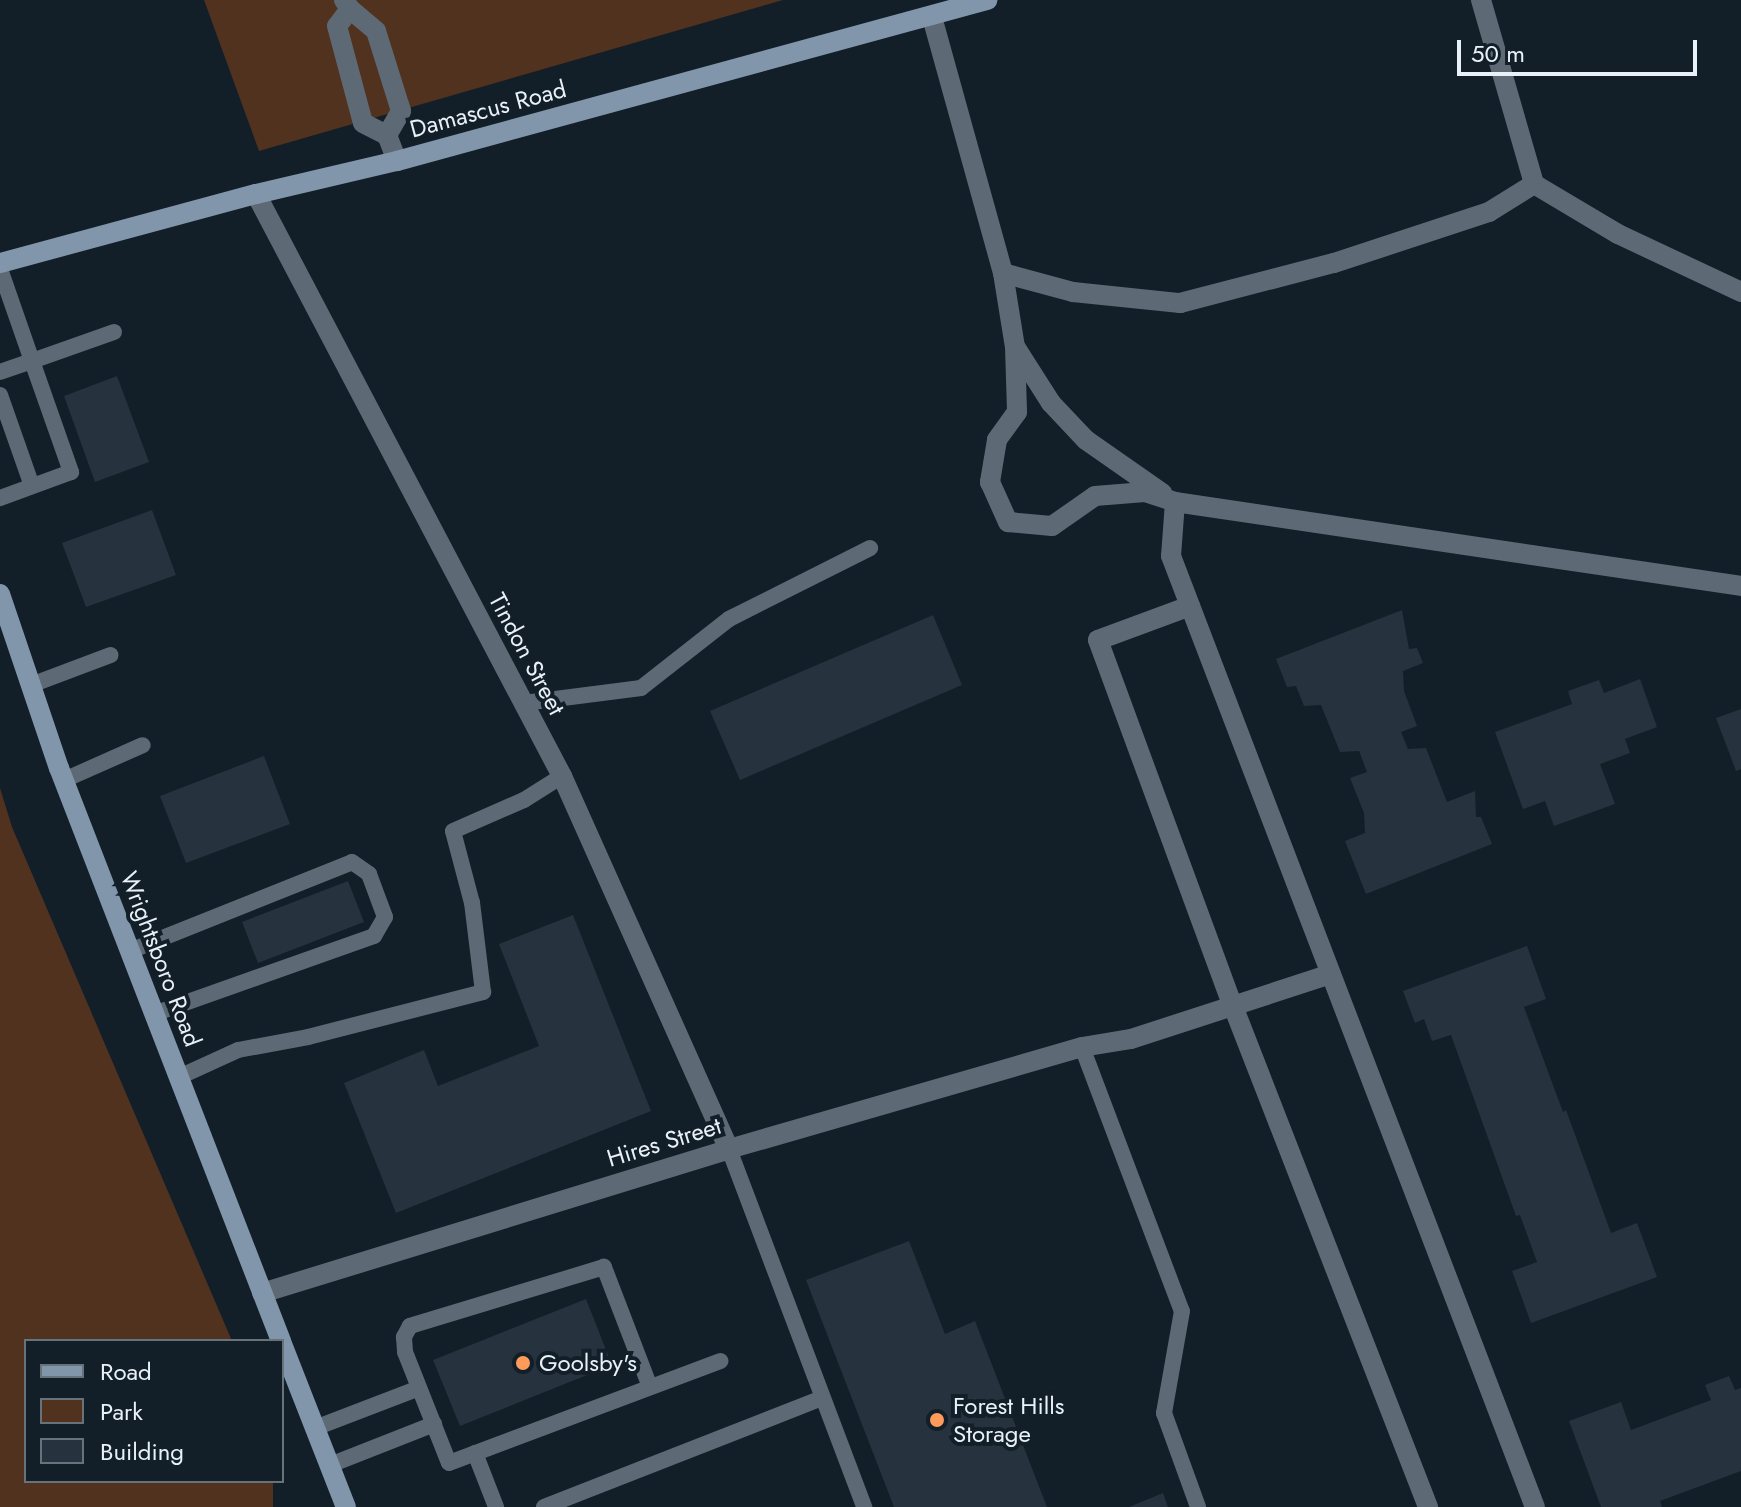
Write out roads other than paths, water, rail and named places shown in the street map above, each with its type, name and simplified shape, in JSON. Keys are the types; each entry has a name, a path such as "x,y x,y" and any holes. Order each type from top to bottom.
{"street":[{"name":"Damascus Road","path":"0,263 256,194 397,161 987,0"},
{"path":"1481,0 1534,184 1618,234 1741,292"},
{"path":"387,135 401,111 376,31 347,5 337,26 363,123 387,135 397,161"},
{"path":"932,17 1003,273 1015,347 1017,412 997,440 990,482 1008,522 1052,526 1095,496 1140,492 1175,502 1741,586"},
{"path":"1003,273 1073,292 1180,303 1334,263 1489,212 1534,184"},
{"name":"Tindon Street","path":"256,194 562,776 729,1149"},
{"path":"1015,347 1051,403 1086,440 1175,502"},
{"path":"1175,502 1171,556 1535,1507"},
{"name":"Wrightsboro Road","path":"0,594 64,780 281,1339"},
{"path":"1190,606 1098,640 1233,1006 1428,1507"},
{"name":"Hires Street","path":"262,1293 729,1149 1082,1047 1131,1039 1331,974"},
{"name":"Wrightsboro Road","path":"284,1347 346,1507"}],"lane":[{"path":"0,269 71,472 0,498"},
{"path":"0,372 114,332"},
{"path":"0,395 32,486"},
{"path":"524,703 641,688 729,619 870,548"},
{"path":"31,685 111,655"},
{"path":"64,780 143,745"},
{"path":"179,1077 238,1050 308,1037 483,992 472,903 453,831 524,800 562,776"},
{"path":"130,951 352,862 369,874 385,917 374,936 154,1014"},
{"path":"1082,1047 1182,1311 1164,1413 1198,1507"},
{"path":"729,1149 864,1507"},
{"path":"650,1387 604,1267 410,1326 404,1337 405,1352 449,1463 720,1361"},
{"path":"315,1428 419,1388"},
{"path":"544,1507 822,1398"},
{"path":"330,1465 434,1424"},
{"path":"475,1453 496,1507"}],"place":[{"name":"Goolsby's","path":"523,1363"},
{"name":"Forest Hills Storage","path":"937,1420"}]}
